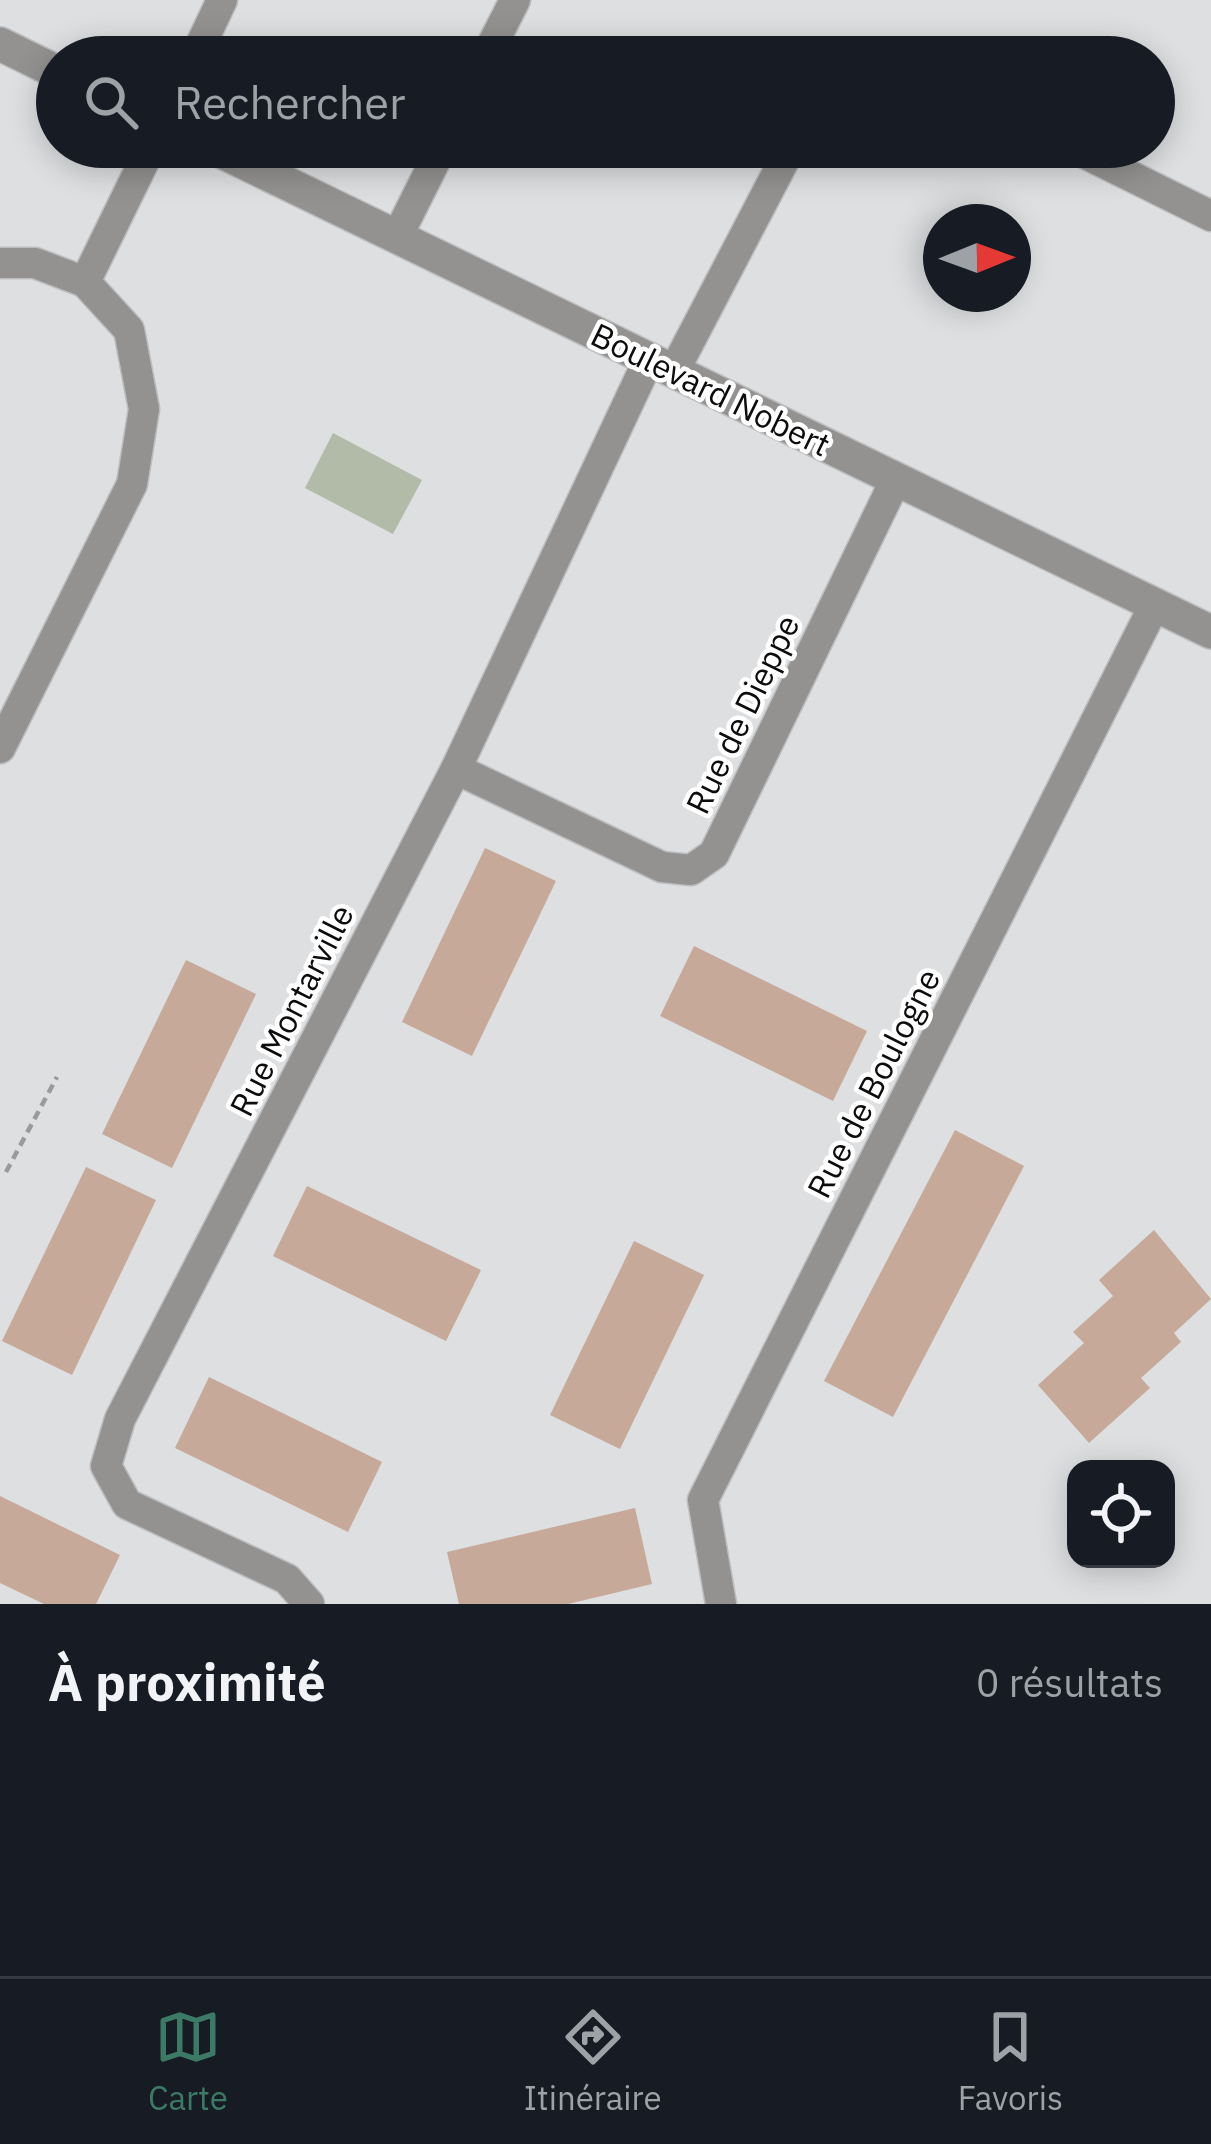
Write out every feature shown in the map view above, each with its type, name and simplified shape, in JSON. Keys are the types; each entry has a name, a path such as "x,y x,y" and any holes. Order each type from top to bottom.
{"street":[{"path":"205,36 222,0"},
{"path":"496,36 514,0"},
{"path":"0,44 36,62"},
{"path":"85,281 141,168"},
{"name":"Boulevard Nobert","path":"255,168 1211,632"},
{"path":"397,237 432,168"},
{"name":"Rue Montarville","path":"309,1604 287,1579 127,1504 106,1466 120,1419 662,365 779,168"},
{"path":"1118,168 1208,209"},
{"path":"0,263 35,262 85,281 129,330 144,409 132,484 0,748"},
{"name":"Rue de Dieppe","path":"456,769 662,867 692,870 714,854 896,478"},
{"name":"Rue de Boulogne","path":"721,1604 704,1500 1155,604"}],"path":[{"path":"6,1172 57,1077"}],"green space":[{"path":"333,433 422,480 393,534 305,488"}],"building":[{"path":"485,848 556,881 472,1056 402,1022"},
{"path":"694,946 867,1031 833,1101 660,1016"},
{"path":"186,960 256,994 172,1168 102,1134"},
{"path":"955,1130 1024,1166 893,1417 824,1381"},
{"path":"86,1167 156,1200 72,1375 2,1341"},
{"path":"307,1186 481,1270 446,1341 273,1256"},
{"path":"1154,1230 1211,1299 1174,1333 1181,1342 1141,1378 1150,1388 1089,1443 1038,1385 1084,1343 1073,1332 1113,1296 1099,1280"},
{"path":"634,1241 704,1275 620,1449 550,1415"},
{"path":"209,1377 382,1462 348,1532 175,1448"},
{"path":"0,1496 120,1555 96,1604 44,1604 0,1583"},
{"path":"635,1508 652,1584 568,1604 459,1604 447,1552"}]}
